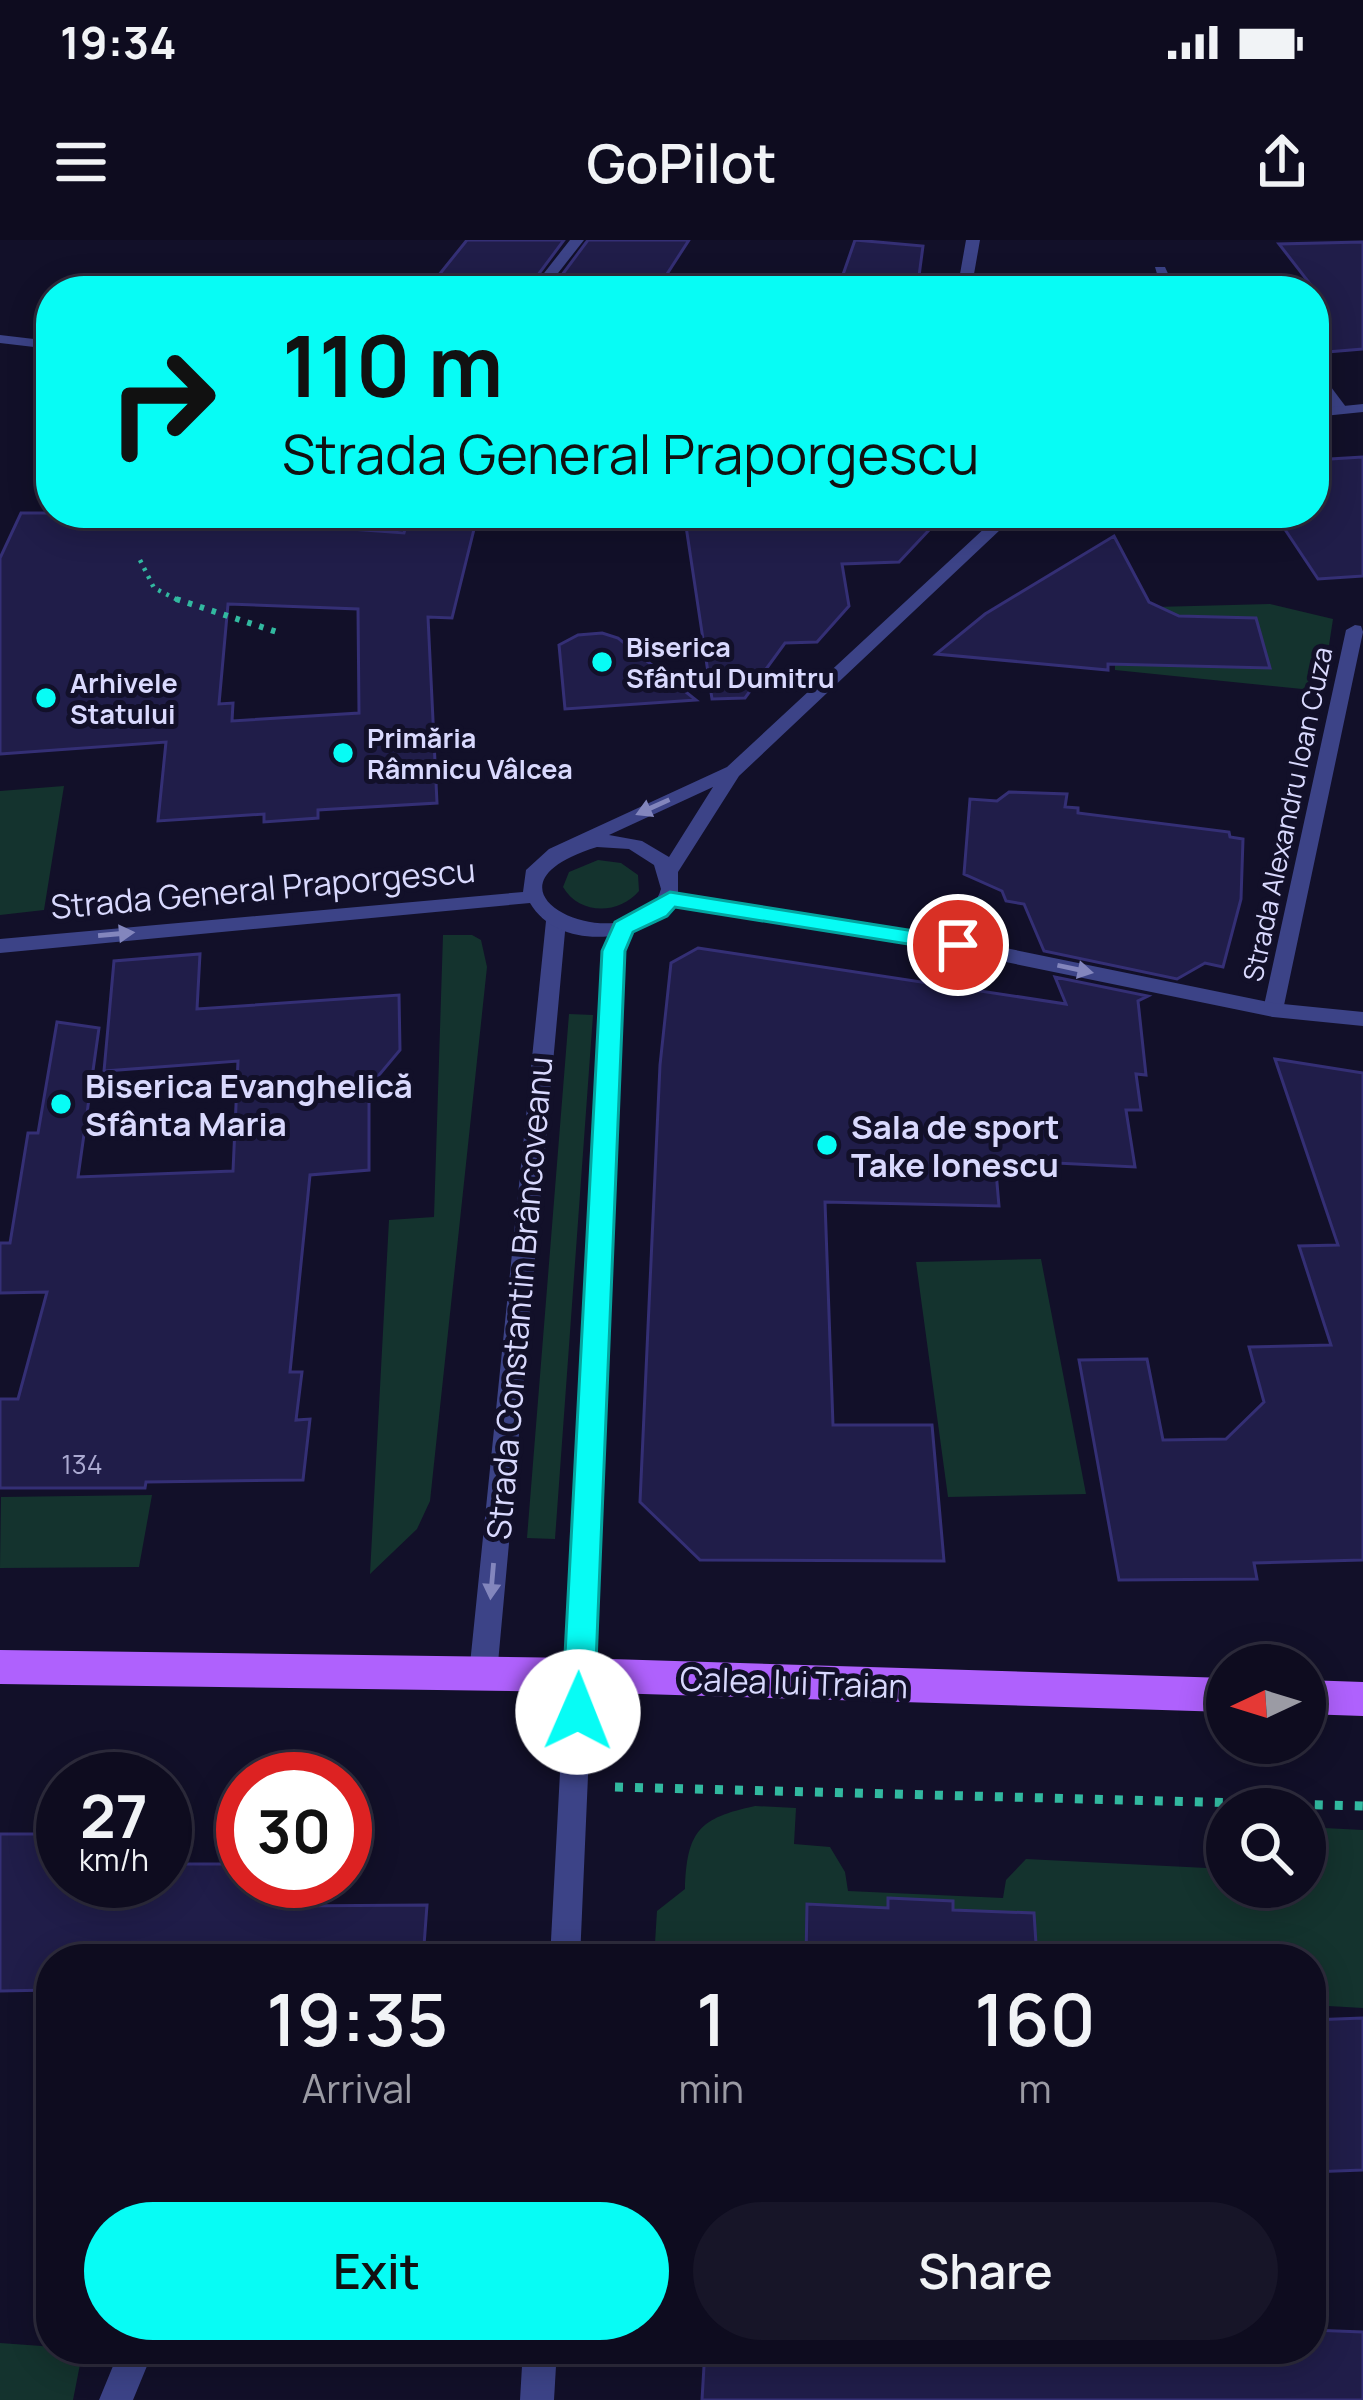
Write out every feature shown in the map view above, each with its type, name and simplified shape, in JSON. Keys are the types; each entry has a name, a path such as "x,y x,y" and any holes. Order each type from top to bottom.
{"main road":[{"name":"Calea lui Traian","path":"0,1667 578,1676 1206,1693"},
{"path":"1326,1698 1363,1699"}],"street":[{"path":"549,276 577,240"},
{"path":"967,276 973,240"},
{"path":"1160,270 1163,276"},
{"path":"0,339 36,343"},
{"path":"1329,394 1341,410"},
{"path":"1329,411 1363,408"},
{"path":"734,771 572,845 538,866 531,881 532,897 556,921 582,928 623,928 659,911 670,899 670,870 734,771 994,528"},
{"name":"Strada Alexandru Ioan Cuza","path":"1273,1010 1355,630"},
{"path":"572,845 620,842 642,847 670,870"},
{"name":"Strada General Praporgescu","path":"0,946 532,897"},
{"path":"670,899 958,945 1273,1010 1363,1019"},
{"name":"Strada Constantin Brâncoveanu","path":"483,1674 556,921"},
{"name":"Strada Constantin Brâncoveanu","path":"567,1944 614,951 623,928"},
{"path":"116,2400 131,2364"},
{"path":"537,2400 539,2364"}],"path":[{"path":"140,560 154,588 189,606 280,633"},
{"path":"577,1786 1363,1806"}],"green space":[{"path":"1270,604 1333,619 1322,691 1115,670 1115,625 1155,607"},
{"path":"64,786 44,910 0,915 0,791"},
{"path":"598,860 621,863 638,875 639,891 610,908 579,903 563,887 569,872"},
{"path":"443,935 472,935 481,940 487,967 430,1501 417,1529 370,1574 389,1220 434,1217"},
{"path":"569,1014 593,1015 555,1539 527,1538"},
{"path":"1041,1259 1086,1494 948,1497 916,1262"},
{"path":"152,1495 139,1567 0,1568 1,1497"},
{"path":"755,1806 796,1808 794,1844 830,1847 845,1872 848,1891 1003,1898 1006,1880 1026,1859 1206,1868 1206,1908 1326,1908 1326,1828 1363,1830 1363,2008 1326,2006 1326,1944 655,1944 657,1911 685,1889 693,1840 709,1822"},
{"path":"0,2343 36,2346 36,2364 80,2364 73,2400 0,2400"}],"building":[{"path":"467,240 564,240 537,276 438,276"},
{"path":"588,240 689,240 666,276 561,276"},
{"path":"855,240 923,246 919,276 843,276"},
{"path":"1363,242 1363,349 1329,352 1329,276 1304,276 1279,244"},
{"path":"1363,457 1363,576 1318,579 1284,528 1329,528 1329,459"},
{"path":"21,513 36,513 36,528 336,528 404,533 405,528 474,528 452,618 428,617 437,803 318,810 318,818 264,822 264,814 158,821 166,742 0,754 0,558","holes":["228,604 358,609 359,713 232,721 233,703 219,704"]},
{"path":"686,528 931,528 899,562 842,564 849,606 817,642 785,643 745,698 712,699"},
{"path":"1114,536 1149,602 1179,616 1256,618 1270,668 1108,664 1108,670 936,654 985,614"},
{"path":"602,633 618,638 696,700 565,709 559,645 578,635"},
{"path":"1009,792 1067,794 1065,807 1078,808 1078,813 1229,832 1230,837 1243,839 1241,899 1223,967 1205,963 1177,979 1044,951 1024,904 1006,901 1002,891 964,874 970,799 997,801"},
{"path":"698,948 1066,1004 1055,977 1148,996 1138,1001 1146,1075 1136,1074 1141,1110 1126,1110 1135,1167 995,1160 999,1206 825,1202 833,1425 932,1425 944,1561 700,1560 640,1502 660,1065 671,963"},
{"path":"200,954 197,1009 399,995 400,1050 369,1087 369,1170 310,1175 290,1372 302,1372 296,1420 310,1419 303,1480 146,1482 145,1488 0,1488 0,1399 18,1399 47,1292 0,1293 0,1243 10,1243 28,1133 38,1133 57,1022 99,1028 78,1177 233,1171 238,1061 104,1071 114,961"},
{"path":"1275,1059 1363,1073 1363,1560 1254,1563 1257,1579 1119,1580 1079,1360 1147,1359 1163,1440 1226,1439 1264,1402 1249,1347 1331,1345 1299,1246 1338,1245"},
{"path":"0,1834 36,1834 36,1908 192,1908 192,1864 216,1864 216,1908 427,1905 424,1944 36,1944 36,1990 0,1991"},
{"path":"888,1898 953,1901 953,1910 1034,1913 1036,1944 806,1944 807,1904 888,1908"},
{"path":"1363,2018 1363,2170 1326,2171 1326,2019"},
{"path":"1326,2331 1363,2332 1363,2400 702,2400 704,2364 1326,2364"}],"place":[{"name":"Biserica Sfântul Dumitru","path":"602,662"},
{"name":"Arhivele Statului","path":"46,698"},
{"name":"Primăria Râmnicu Vâlcea","path":"343,753"},
{"name":"Biserica Evanghelică Sfânta Maria","path":"61,1104"},
{"name":"Sala de sport Take Ionescu","path":"827,1145"}],"route":[{"path":"578,1712 614,951 623,928 643,921 670,899 958,945"}]}
